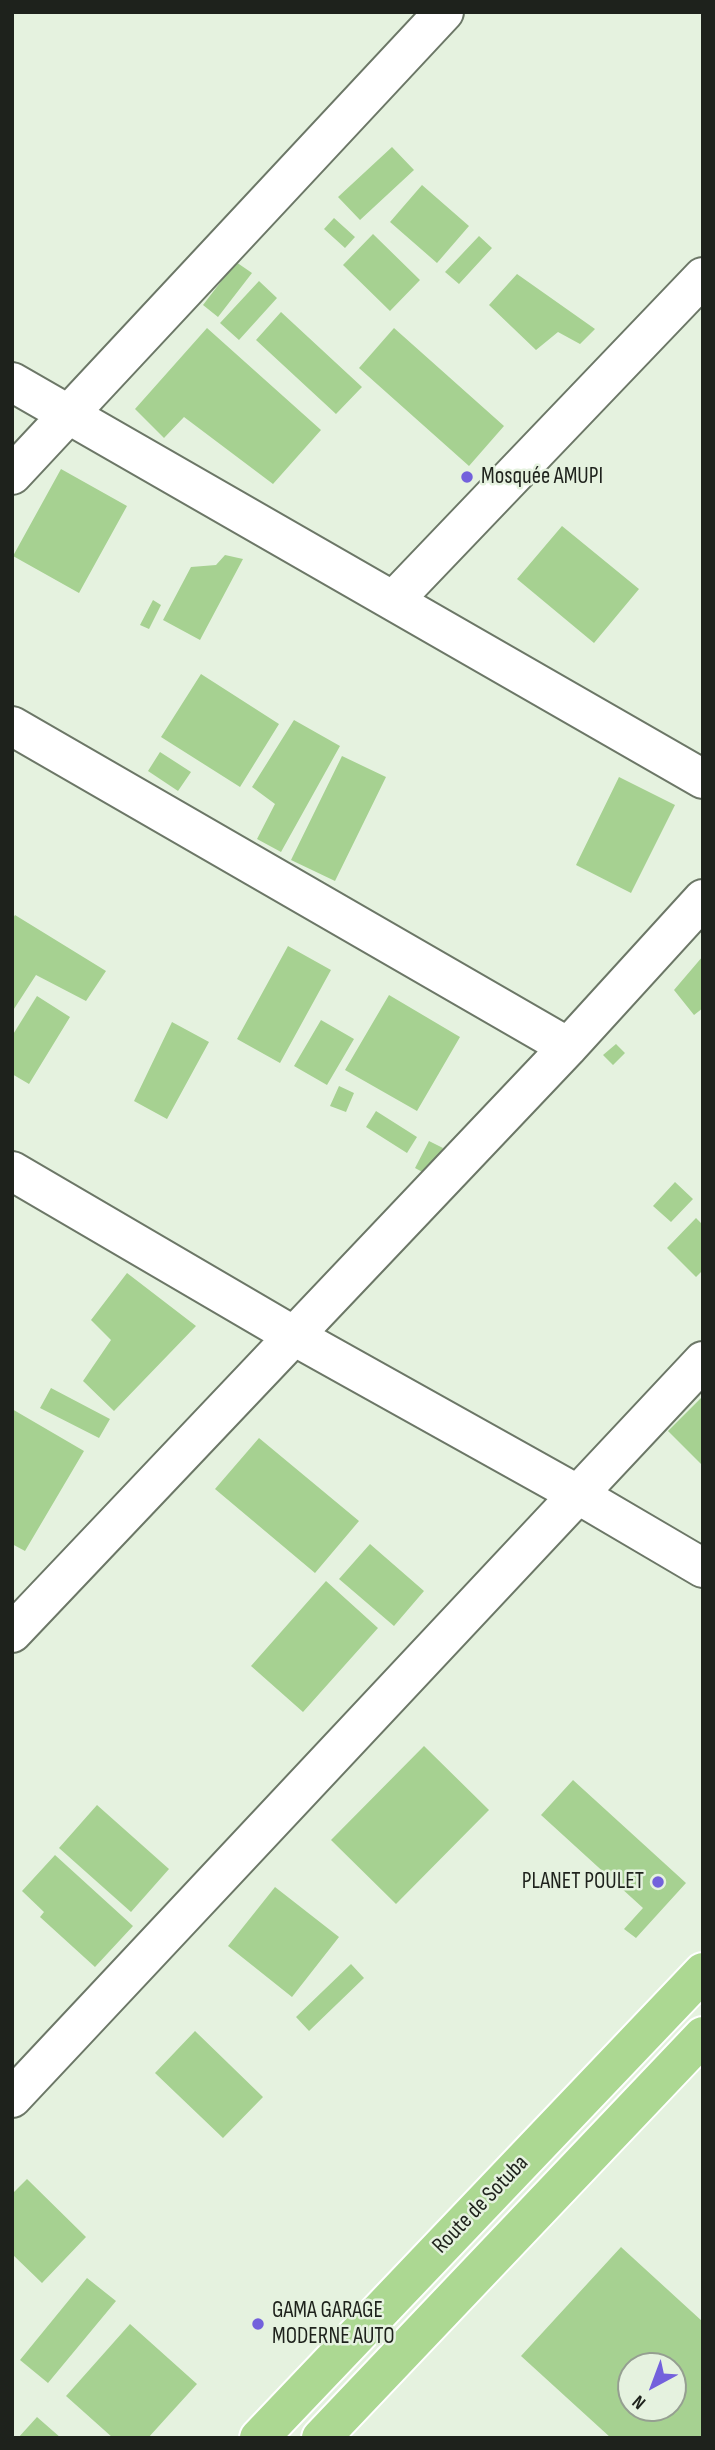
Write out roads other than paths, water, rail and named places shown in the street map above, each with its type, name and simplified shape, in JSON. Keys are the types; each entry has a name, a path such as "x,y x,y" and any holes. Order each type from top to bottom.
{"main road":[{"name":"Route de Sotuba","path":"259,2438 703,1972"},
{"name":"Route de Sotuba","path":"321,2438 703,2036"}],"street":[{"path":"12,475 444,12"},
{"path":"394,600 696,297"},
{"path":"12,382 703,779"},
{"path":"12,726 568,1047"},
{"path":"20,1611 294,1336 568,1047 703,900"},
{"path":"12,1171 294,1336 577,1494 703,1568"},
{"path":"12,2098 703,1361"}],"place":[{"name":"Mosquée AMUPI","path":"467,477"},
{"name":"PLANET POULET","path":"658,1882"},
{"name":"GAMA GARAGE MODERNE AUTO","path":"258,2324"}]}
